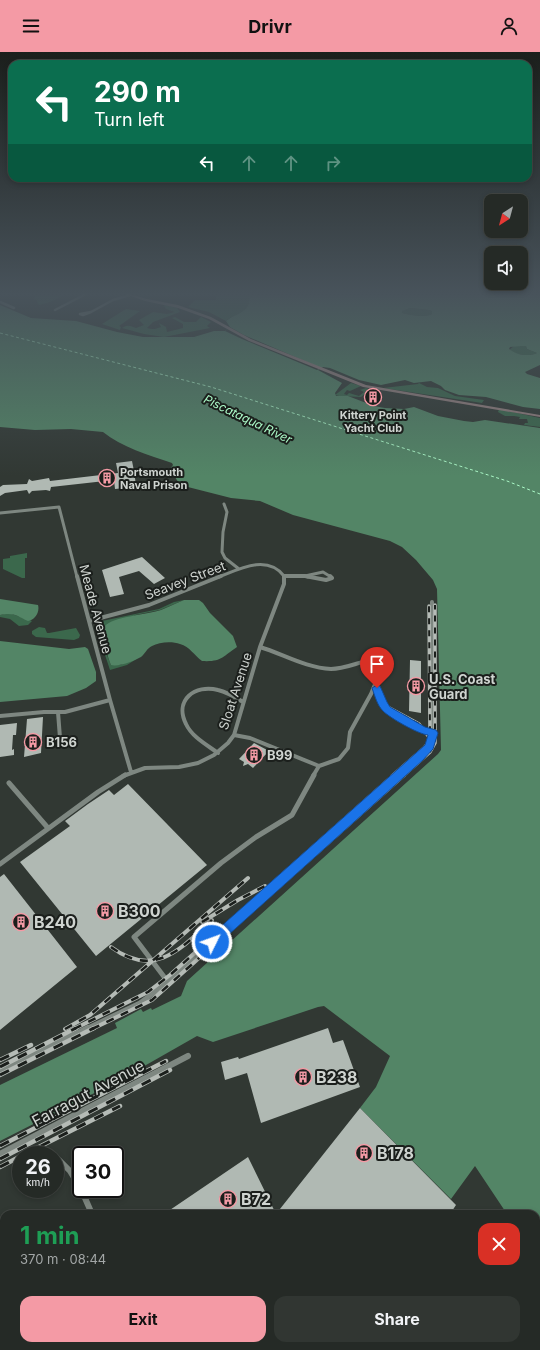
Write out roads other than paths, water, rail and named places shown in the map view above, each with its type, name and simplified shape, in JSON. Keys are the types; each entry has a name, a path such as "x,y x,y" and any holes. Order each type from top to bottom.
{"main road":[{"path":"289,356 365,386 540,416"}],"street":[{"path":"224,504 227,512 223,532 222,552 225,558 239,569"},
{"name":"Meade Avenue","path":"0,513 59,507 110,700 131,772"},
{"name":"Seavey Street","path":"89,621 149,605 254,564 263,564 276,568 284,576"},
{"path":"284,576 305,576 326,580 332,578 329,574 323,572 305,576"},
{"name":"Sloat Avenue","path":"0,864 99,791 131,772 149,767 169,768 188,766 207,760 218,753 234,735 260,647 284,584 284,576"},
{"path":"0,1071 140,1002 168,982 419,758 430,745 433,733 432,602"},
{"path":"168,982 134,938 221,863 267,829 292,815 319,766 338,759 345,752 350,742 350,732 374,686 385,660 372,658 330,669 305,663 260,647"},
{"path":"374,686 380,695 384,707 423,731 433,733"},
{"path":"218,753 188,728 183,717 181,706 184,700 197,692 213,689 222,691 243,702"},
{"path":"0,716 74,710 110,700"},
{"path":"58,712 60,738"},
{"path":"234,735 250,738 319,766"},
{"path":"9,783 48,828"},
{"name":"Farragut Avenue","path":"0,1154 188,1056"},
{"path":"64,1164 72,1174"},
{"path":"85,1198 90,1210"}],"water":[{"name":"Piscataqua River","path":"0,356 540,356 540,365 525,372 540,378 540,409 523,407 486,397 459,395 445,390 441,386 431,381 414,383 405,380 381,385 359,380 330,368 323,367 318,370 342,383 335,393 336,396 348,396 374,406 404,409 414,407 438,416 464,421 473,422 485,420 540,428 540,1210 504,1210 475,1166 451,1199 360,1108 376,1087 390,1056 324,1006 213,1042 197,1036 118,1081 0,1141 0,1085 117,1028 115,1023 141,1009 143,1012 151,1008 152,1010 181,996 187,981 441,750 437,589 433,580 416,560 402,547 390,541 293,515 260,501 231,498 180,485 170,469 173,465 172,463 145,454 118,442 103,432 71,429 35,430 0,427"},
{"path":"0,599 38,605 38,613 33,619 28,621 12,614 0,615"},
{"path":"184,600 199,600 203,603 210,613 233,636 237,647 218,660 202,661 183,645 173,642 162,643 150,647 141,657 122,664 111,665 106,651 103,633 105,626 115,620 161,610"},
{"path":"0,641 69,649 85,647 88,649 96,672 96,681 86,688 67,696 0,702"}],"railway":[{"path":"403,776 430,752 435,743 435,605"},
{"path":"392,776 424,748 428,743 430,736 429,606"},
{"path":"382,704 419,724 429,737"},
{"path":"76,1028 148,992 170,975 394,775"},
{"path":"92,1029 152,1000 404,775"},
{"path":"153,960 248,878"},
{"path":"202,922 238,900 265,886"},
{"path":"153,960 178,950 212,920"},
{"path":"111,947 126,956 141,960 153,960"},
{"path":"65,1029 90,1015 153,960"},
{"path":"0,1067 76,1028"},
{"path":"0,1075 92,1029"},
{"path":"0,1060 31,1045"},
{"path":"0,1146 166,1061"},
{"path":"0,1159 170,1070"},
{"path":"41,1146 120,1106"},
{"path":"0,1167 12,1161"}],"place":[{"name":"Kittery Point Yacht Club","path":"373,397"},
{"name":"Portsmouth Naval Prison","path":"107,478"},
{"name":"U.S. Coast Guard","path":"416,686"},
{"name":"B156","path":"33,742"},
{"name":"B99","path":"254,755"},
{"name":"B300","path":"105,911"},
{"name":"B240","path":"21,922"},
{"name":"B238","path":"303,1077"},
{"name":"B178","path":"364,1153"},
{"name":"B72","path":"228,1199"}]}
